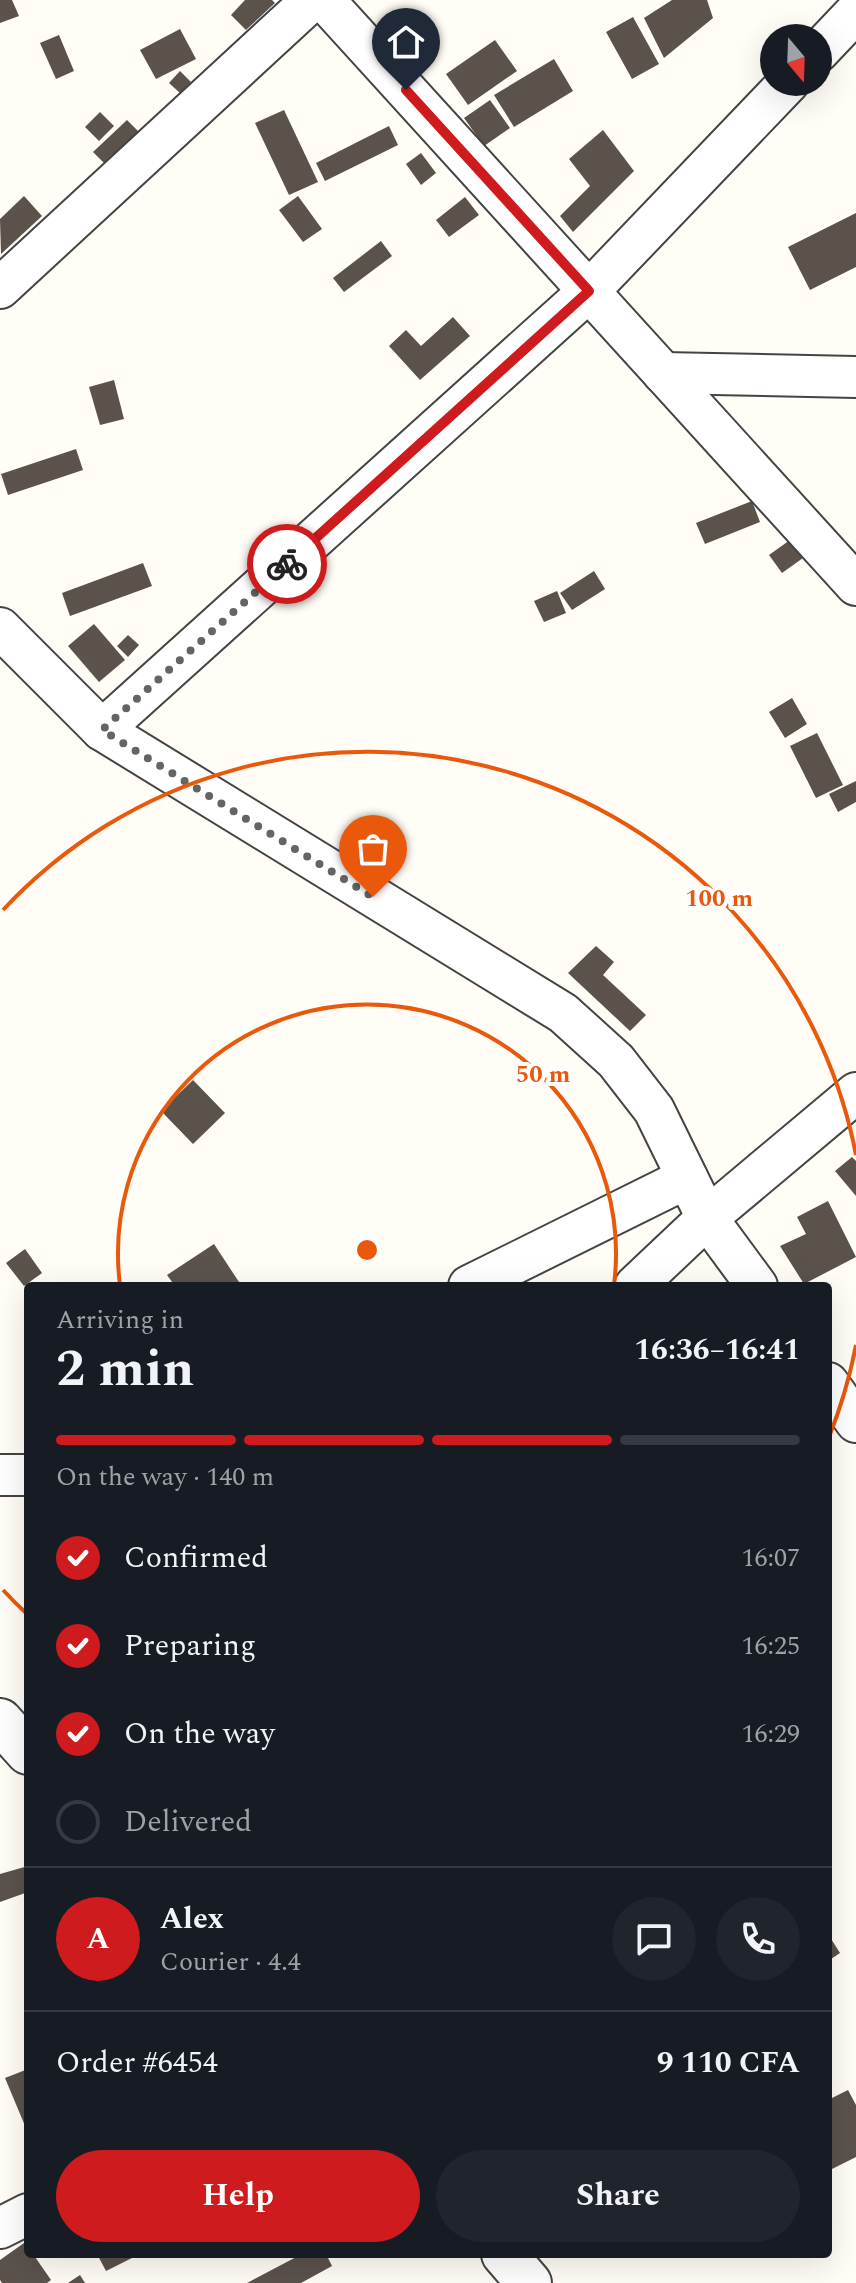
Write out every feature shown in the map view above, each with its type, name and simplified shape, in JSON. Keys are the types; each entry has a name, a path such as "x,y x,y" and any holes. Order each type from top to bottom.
{"street":[{"path":"0,288 312,0"},
{"path":"324,0 856,585"},
{"path":"832,37 856,12"},
{"path":"102,730 589,291 776,96"},
{"path":"663,373 856,377"},
{"path":"0,628 102,730 563,1013 616,1061 654,1110 707,1218 754,1282"},
{"path":"639,1282 707,1218 856,1093"},
{"path":"477,1282 687,1178"},
{"path":"832,1389 856,1422"},
{"path":"0,1475 24,1475"},
{"path":"0,2228 24,2216"},
{"path":"507,2258 529,2283"}],"building":[{"path":"0,0 12,0 19,16 0,23"},
{"path":"245,0 272,0 275,3 246,30 231,15"},
{"path":"672,0 707,0 713,18 664,58 644,18"},
{"path":"633,17 659,64 632,79 606,32"},
{"path":"180,29 196,59 156,79 140,50"},
{"path":"59,35 74,71 56,79 40,43"},
{"path":"495,40 517,71 468,105 446,74"},
{"path":"554,59 573,91 514,127 494,95"},
{"path":"180,71 191,82 180,93 169,83"},
{"path":"490,100 510,128 484,146 464,118"},
{"path":"284,110 318,182 289,195 255,123"},
{"path":"100,112 114,126 99,141 85,127"},
{"path":"127,120 141,134 107,166 93,152"},
{"path":"389,126 398,145 325,181 316,163"},
{"path":"603,130 634,171 573,232 560,216 590,186 569,159"},
{"path":"421,153 436,173 421,185 406,164"},
{"path":"24,196 42,216 1,254 0,219"},
{"path":"298,196 322,229 303,242 279,210"},
{"path":"465,197 479,215 449,237 436,220"},
{"path":"856,213 856,267 810,290 788,247"},
{"path":"381,241 392,256 344,292 333,278"},
{"path":"453,317 470,336 420,380 389,346 406,330 421,346"},
{"path":"114,380 124,419 100,425 89,387"},
{"path":"76,449 83,470 8,495 1,474"},
{"path":"752,501 760,522 705,544 696,523"},
{"path":"790,540 803,558 782,573 769,555"},
{"path":"143,563 152,586 70,616 62,593"},
{"path":"594,571 605,589 572,610 560,593"},
{"path":"557,591 566,613 544,622 534,601"},
{"path":"94,624 125,660 99,682 68,646"},
{"path":"128,635 139,645 128,657 117,646"},
{"path":"792,698 807,724 785,738 769,712"},
{"path":"817,733 843,785 816,798 790,746"},
{"path":"856,781 856,802 838,812 829,794"},
{"path":"596,946 614,962 603,975 646,1015 630,1031 568,973"},
{"path":"193,1080 225,1113 193,1144 161,1111"},
{"path":"852,1157 856,1161 856,1196 835,1171"},
{"path":"828,1201 856,1257 803,1282 780,1246 806,1234 797,1217"},
{"path":"214,1244 239,1282 172,1282 167,1275"},
{"path":"25,1249 42,1273 30,1282 24,1282 24,1286 6,1263"},
{"path":"24,1867 24,1893 0,1902 0,1874"},
{"path":"832,1940 840,1953 832,1958"},
{"path":"24,2071 24,2123 5,2078"},
{"path":"848,2090 856,2105 856,2157 832,2169 832,2098"},
{"path":"24,2243 24,2258 36,2258 51,2280 47,2283 2,2283 0,2260"},
{"path":"99,2258 132,2258 106,2271"},
{"path":"294,2258 328,2258 332,2266 301,2283 247,2283"},
{"path":"80,2275 85,2283 68,2283"}],"way so far":[{"path":"287,564 102,730 373,897"}],"route":[{"path":"287,564 589,291 406,90"}]}
